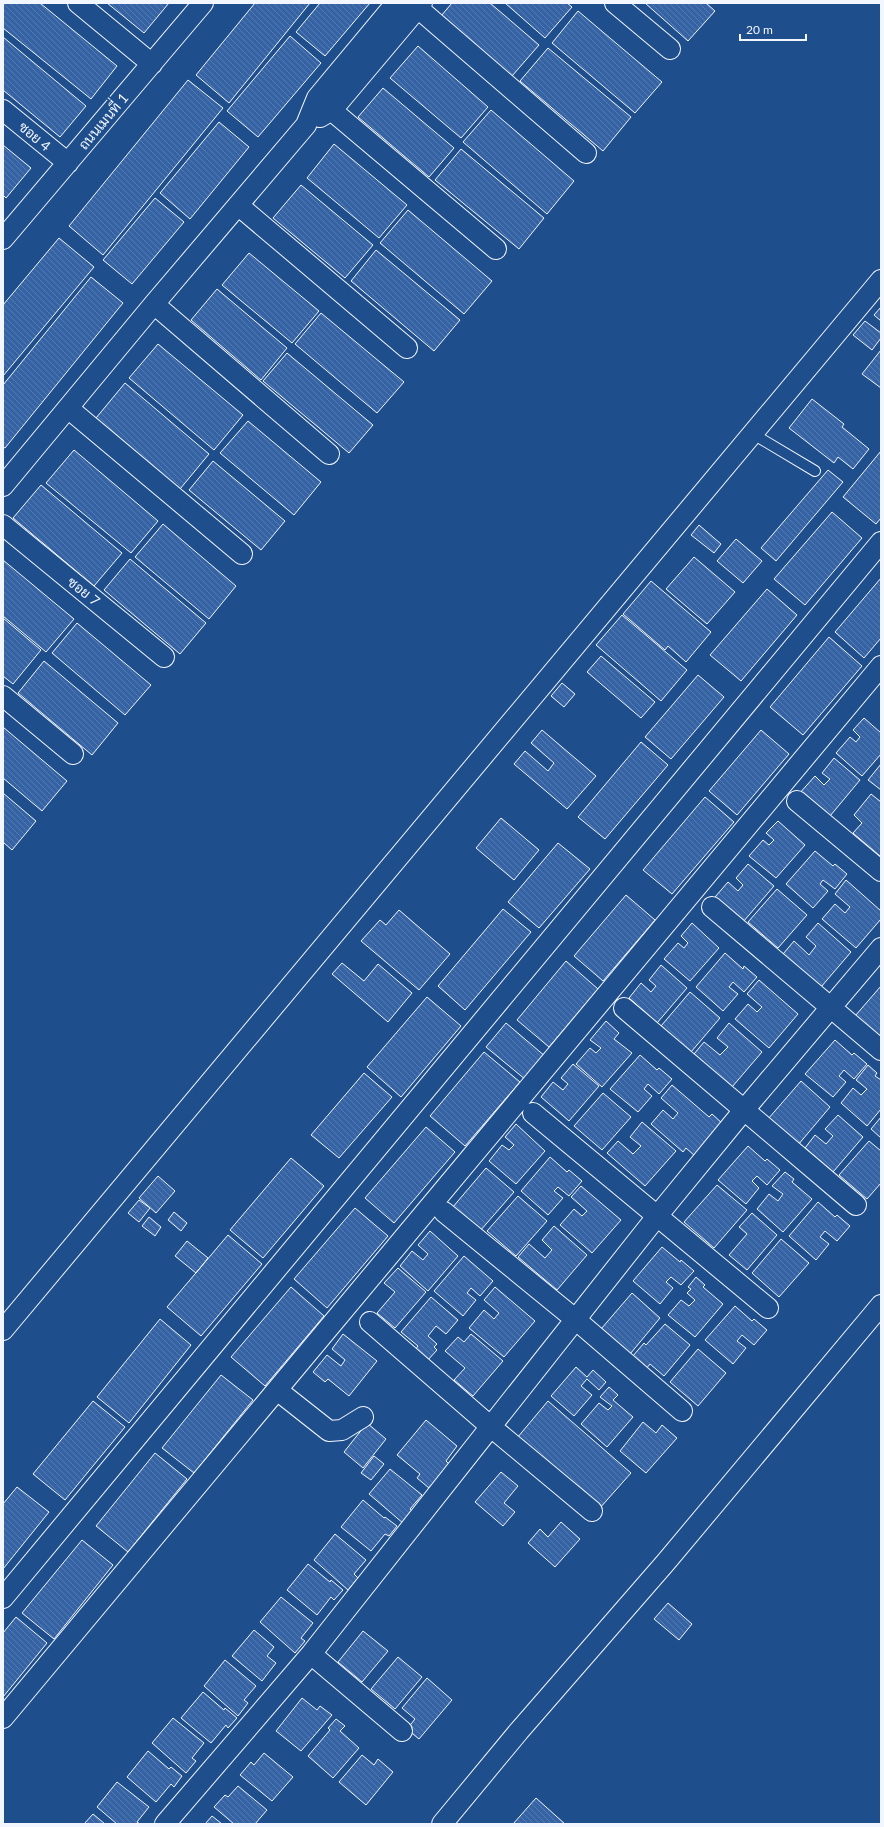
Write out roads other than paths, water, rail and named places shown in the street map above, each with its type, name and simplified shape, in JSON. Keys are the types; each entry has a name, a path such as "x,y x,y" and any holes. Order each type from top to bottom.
{"street":[{"path":"78,3 152,64"},
{"name":"ถนนเมนที่ 1","path":"3,239 203,3"},
{"path":"325,104 396,3"},
{"path":"615,3 670,49"},
{"path":"3,486 238,204 306,125 417,5 586,153"},
{"path":"325,104 496,249"},
{"name":"ซอย 4","path":"3,110 68,163"},
{"path":"238,204 407,348"},
{"path":"3,1330 881,280"},
{"path":"154,304 329,454"},
{"path":"68,408 242,554"},
{"name":"ซอย 7","path":"3,524 164,657"},
{"path":"3,1598 881,542"},
{"path":"3,1718 881,666"},
{"path":"3,696 73,754"},
{"path":"797,801 881,872"},
{"path":"712,907 881,1050"},
{"path":"165,1824 311,1654 658,1215 744,1110 881,948"},
{"path":"624,1008 856,1205"},
{"path":"533,1113 658,1215 768,1308"},
{"path":"444,1212 575,1319 682,1411"},
{"path":"442,1824 519,1731 666,1562 881,1305"},
{"path":"370,1322 490,1426 592,1511"},
{"path":"277,1390 329,1431 342,1430 364,1417"},
{"path":"311,1654 402,1731"}],"lane":[{"path":"753,434 815,471"}]}
